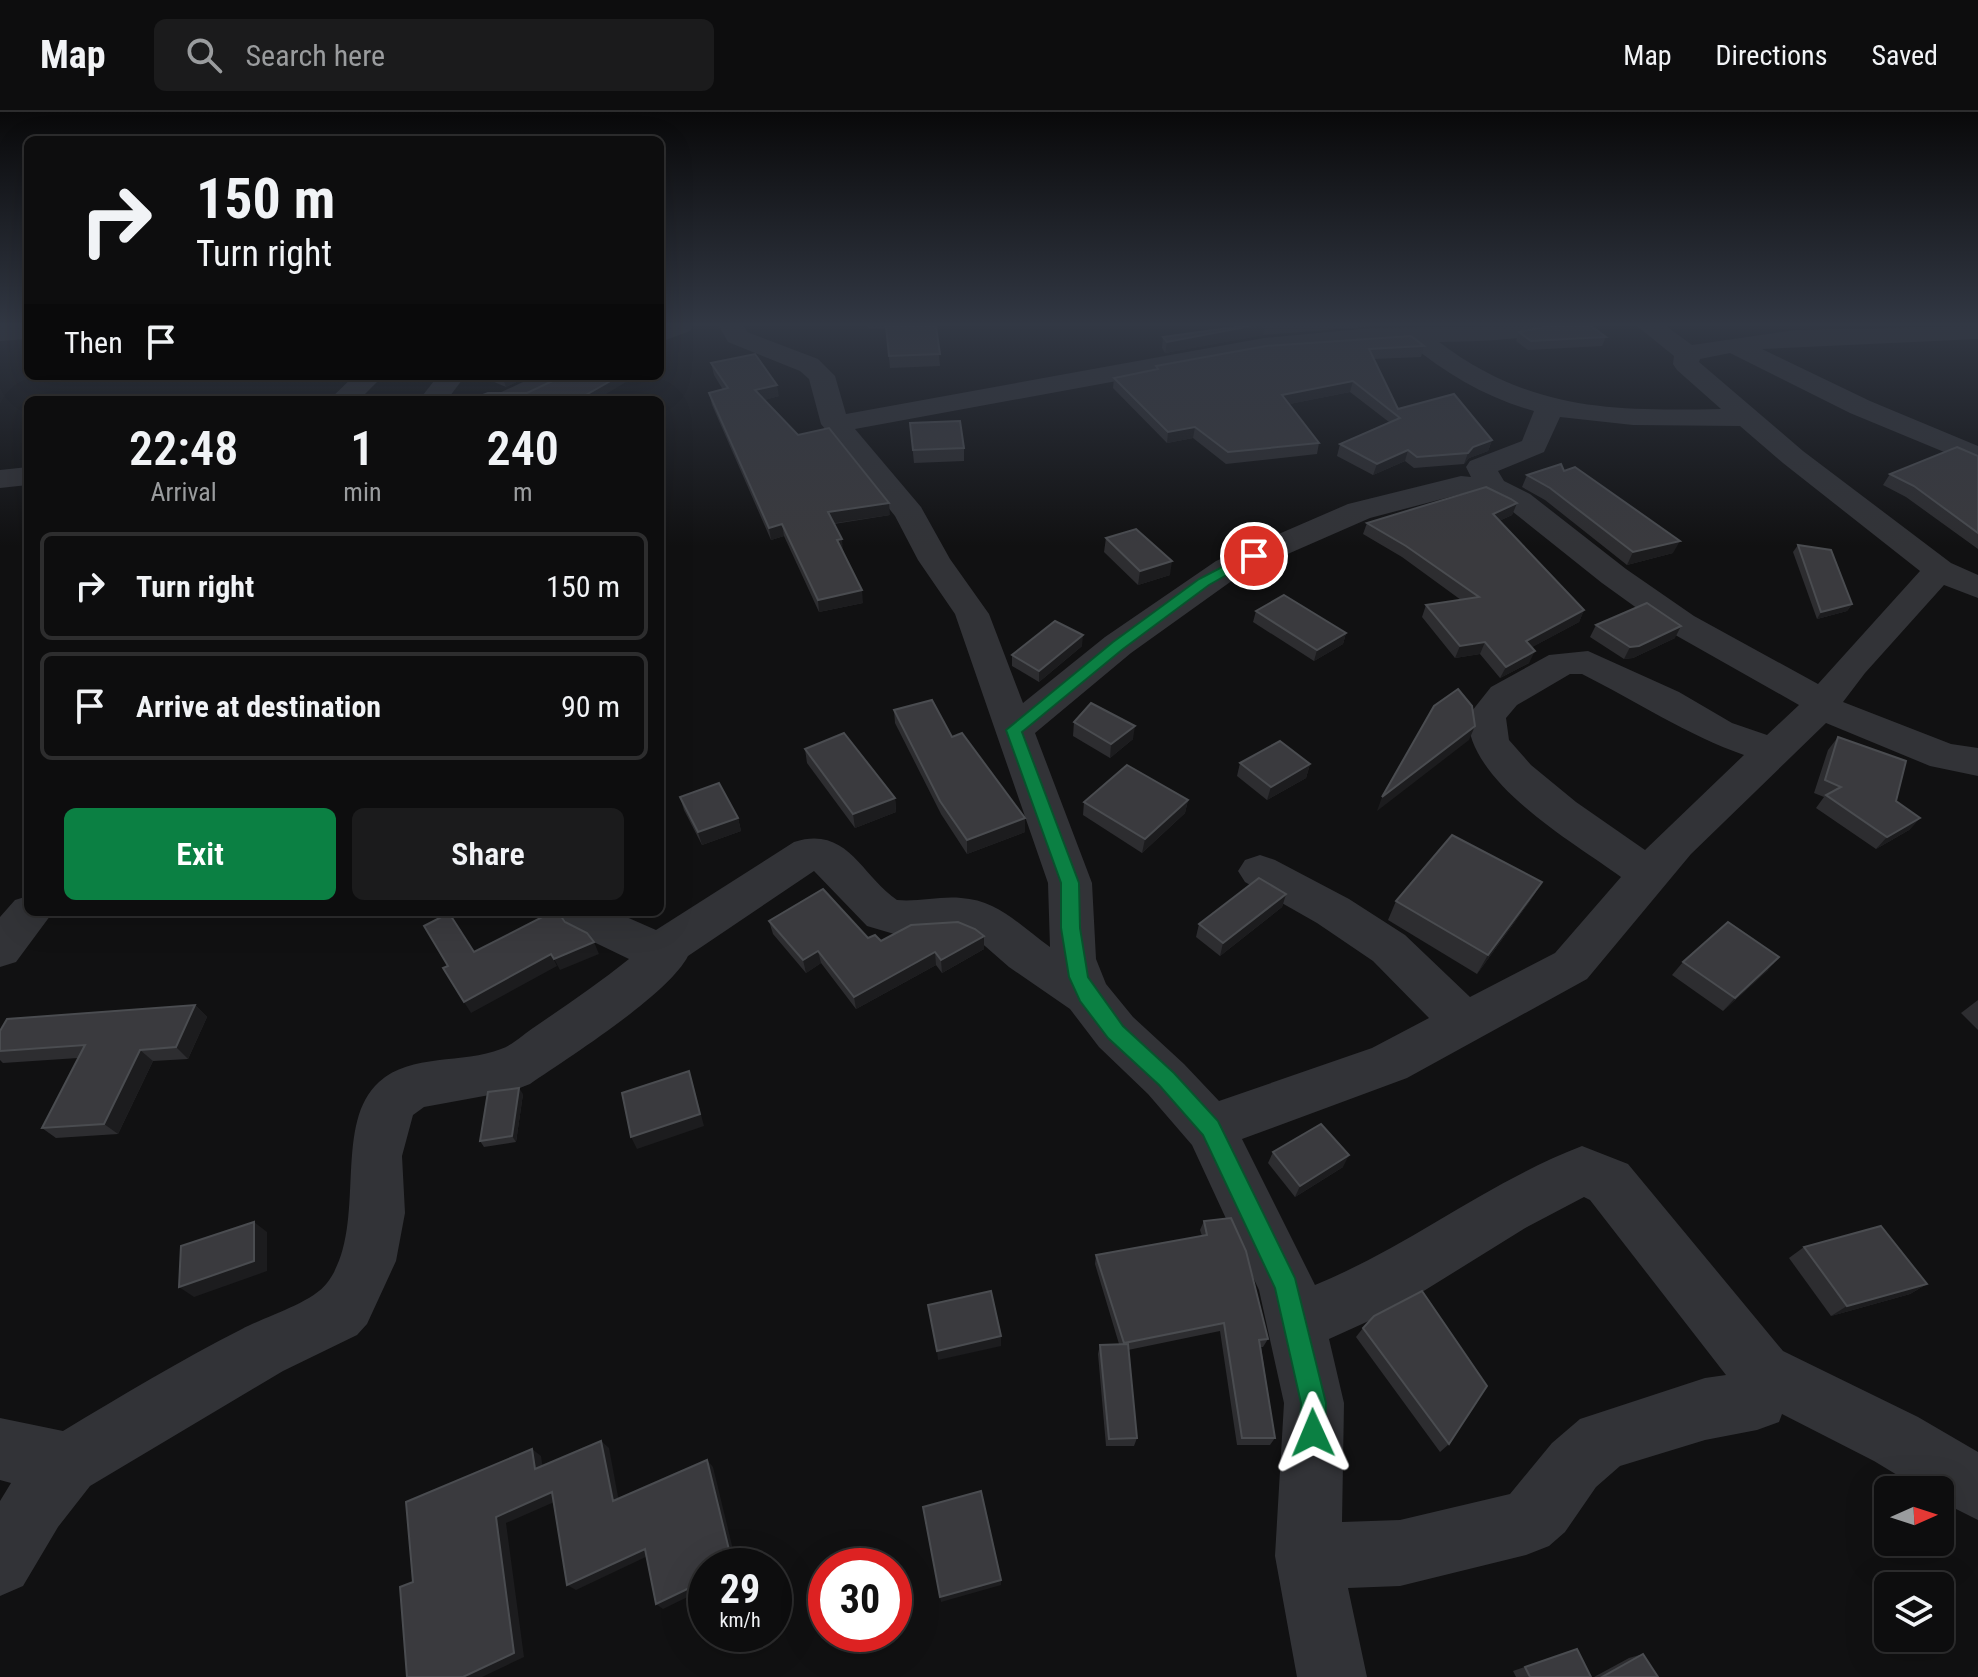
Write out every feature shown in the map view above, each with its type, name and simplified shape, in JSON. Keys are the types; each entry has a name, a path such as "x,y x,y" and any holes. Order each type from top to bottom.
{"street":[{"path":"828,399 835,424 910,514 934,560 972,614 1070,883 1073,959 1087,995 1116,1032 1166,1079 1210,1128 1287,1286 1314,1403 1308,1556 1332,1677"},
{"path":"835,424 972,399"},
{"path":"1523,399 1550,406 1655,418 1748,417"},
{"path":"1727,399 1793,457 1939,570 1978,588"},
{"path":"1845,399 1978,457"},
{"path":"1492,487 1481,467 1534,446 1550,406"},
{"path":"0,479 24,476"},
{"path":"1014,730 1129,637 1228,568 1367,508 1461,485 1492,487 1519,501 1614,576 1682,624 1821,705 1944,756 1978,762"},
{"path":"1210,1128 1389,1063 1571,966 1676,843 1821,705 1852,665 1939,570 1978,562"},
{"path":"1649,875 1506,765 1489,739 1487,716 1504,696 1562,663 1588,662 1666,701 1718,732 1775,752"},
{"path":"0,1563 35,1504 68,1464 262,1350 336,1314 347,1304 368,1261 378,1213 376,1156 387,1112 395,1099 423,1085 512,1069 611,1001 666,955 667,947 809,853 821,854 840,868 868,904 887,917 968,916 993,925 1025,953 1087,995"},
{"path":"1260,871 1333,911 1389,948 1464,1021"},
{"path":"0,949 28,916"},
{"path":"585,916 666,955"},
{"path":"1296,1327 1312,1315 1373,1290 1508,1209 1582,1171 1609,1182 1762,1372 1896,1439 1978,1488"},
{"path":"1308,1556 1400,1553 1526,1523 1542,1509 1574,1465 1602,1441 1705,1409 1757,1400 1762,1372"},
{"path":"0,1449 68,1464"}],"building":[{"path":"712,399 764,399 798,435 829,428 889,503 828,512 842,539 837,540 862,590 818,600 782,524 769,528"},
{"path":"1135,399 1285,399 1319,443 1228,452 1195,427 1168,432"},
{"path":"1376,399 1393,399 1398,409 1435,399 1458,399 1492,440 1473,447 1468,453 1417,457 1408,450 1377,464 1340,444 1400,418"},
{"path":"960,421 964,448 913,450 910,423"},
{"path":"1957,447 1978,456 1978,533 1914,486 1890,474"},
{"path":"1561,464 1564,471 1575,467 1680,541 1633,552 1550,488 1527,475"},
{"path":"1486,487 1517,503 1493,514 1584,610 1526,641 1535,651 1506,667 1485,642 1460,646 1426,605 1479,597 1367,523"},
{"path":"1136,529 1172,561 1140,571 1106,538"},
{"path":"1798,545 1831,550 1852,604 1821,612"},
{"path":"1284,595 1346,633 1317,650 1256,611"},
{"path":"1647,603 1681,626 1639,646 1630,647 1596,625"},
{"path":"1055,621 1083,635 1039,671 1012,655"},
{"path":"1458,689 1472,706 1475,726 1382,797 1434,706"},
{"path":"932,700 952,737 962,733 1025,818 967,840 940,801 894,710"},
{"path":"1091,703 1135,726 1111,744 1074,722"},
{"path":"844,733 895,798 853,814 805,749"},
{"path":"1838,737 1906,761 1896,801 1920,818 1887,837 1826,795 1841,787 1825,780"},
{"path":"1280,741 1310,764 1271,787 1240,763"},
{"path":"1127,765 1188,800 1145,839 1084,802"},
{"path":"719,783 738,818 698,832 680,797"},
{"path":"1452,835 1542,882 1488,955 1396,901"},
{"path":"1259,878 1286,894 1223,943 1199,924"},
{"path":"823,889 868,938 875,935 881,941 911,925 958,922 984,936 941,960 935,952 854,997 818,951 803,960 769,921"},
{"path":"443,916 451,916 474,952 544,916 561,916 565,922 587,933 594,942 554,959 551,954 464,1002 443,968 448,966 424,926"},
{"path":"1728,922 1779,957 1735,998 1683,962"},
{"path":"195,1005 176,1047 140,1050 104,1124 42,1128 85,1045 0,1051 0,1031 7,1019"},
{"path":"689,1071 700,1114 631,1137 622,1093"},
{"path":"519,1088 512,1136 480,1141 488,1092"},
{"path":"1321,1124 1349,1155 1300,1186 1273,1152"},
{"path":"1231,1218 1246,1251 1268,1339 1259,1340 1275,1438 1242,1438 1224,1323 1124,1343 1096,1255 1207,1235 1204,1221"},
{"path":"254,1222 254,1261 179,1287 181,1246"},
{"path":"1881,1226 1927,1284 1847,1306 1804,1247"},
{"path":"991,1291 1001,1336 937,1351 928,1305"},
{"path":"1422,1291 1487,1386 1449,1444 1363,1328 1374,1316"},
{"path":"1128,1344 1137,1438 1109,1439 1100,1345"},
{"path":"601,1441 613,1501 707,1460 729,1548 688,1548 688,1589 656,1604 645,1549 567,1585 552,1492 496,1517 514,1653 463,1677 407,1677 400,1587 413,1582 406,1502 532,1449 535,1469"},
{"path":"981,1491 1001,1580 940,1597 923,1507"},
{"path":"1577,1649 1591,1677 1530,1677 1525,1667"},
{"path":"1643,1654 1658,1677 1602,1677"}],"route":[{"path":"1254,556 1204,582 1118,645 1014,730 1070,883 1070,928 1078,977 1087,995 1116,1032 1166,1079 1210,1128 1287,1286 1314,1403 1313,1433"}]}
